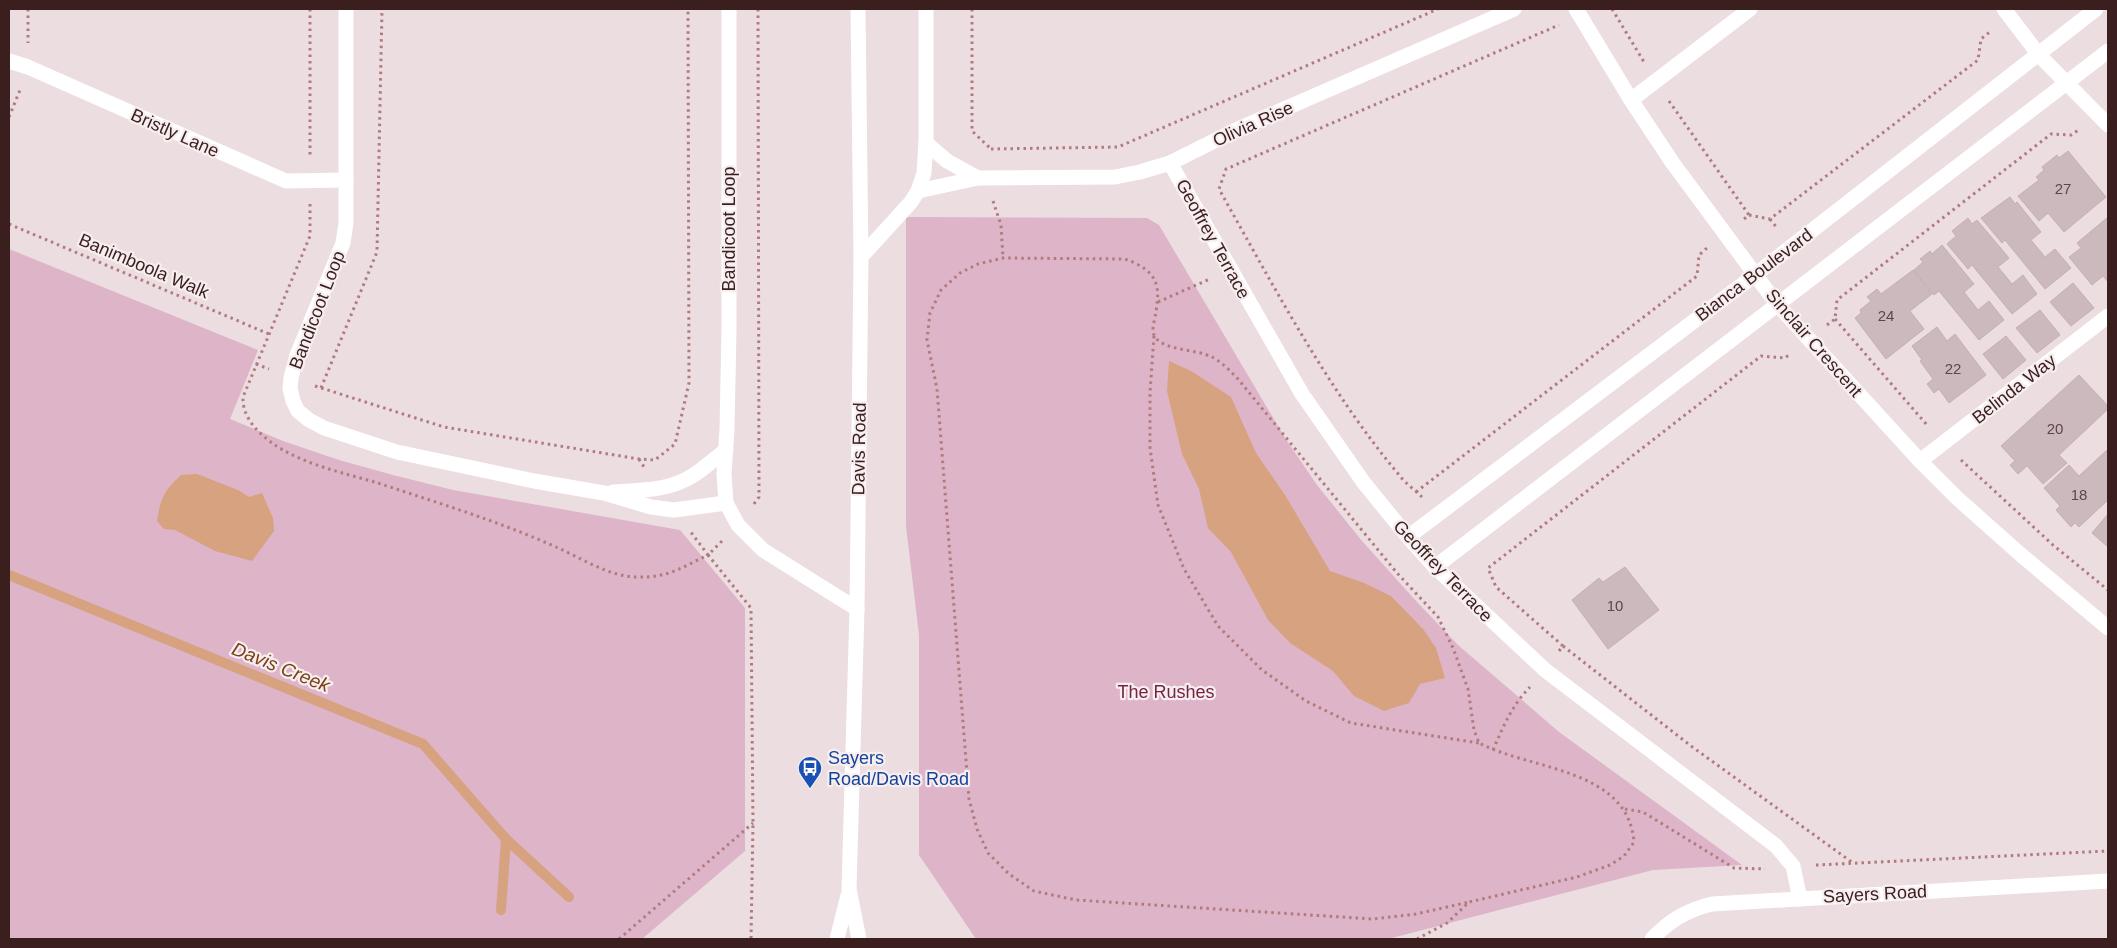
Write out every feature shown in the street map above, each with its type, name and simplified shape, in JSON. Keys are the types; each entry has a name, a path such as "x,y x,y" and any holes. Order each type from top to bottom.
{"street":[{"name":"Bandicoot Loop","path":"346,9 346,223 343,244 297,355 291,378 290,388 298,411 324,428 397,452 534,481 604,493 651,507 674,510 726,503"},
{"name":"Bandicoot Loop","path":"729,9 729,330 724,474 726,503 738,525 763,550 857,609"},
{"name":"Davis Road","path":"837,939 849,889 857,609 861,257 858,9"},
{"path":"861,257 912,202 924,173 926,143 926,9"},
{"name":"Olivia Rise","path":"918,191 986,178 1115,178 1170,163 1238,129 1514,9"},
{"path":"1631,100 1750,9"},
{"path":"2004,9 2039,55 2103,120"},
{"name":"Bianca Boulevard","path":"1408,537 1755,275 2096,9"},
{"name":"Sinclair Crescent","path":"1578,13 1631,100 1678,170 1777,304 1920,461 2020,554 2108,628"},
{"name":"Bianca Boulevard","path":"1435,568 2108,51"},
{"name":"Bristly Lane","path":"9,61 28,67 286,181 346,180"},
{"name":"Olivia Rise","path":"926,143 947,161 986,178"},
{"name":"Geoffrey Terrace","path":"1170,163 1229,270 1308,402 1364,483 1408,537 1435,568 1545,670 1763,834 1785,855 1792,866 1800,899"},
{"name":"Belinda Way","path":"1920,461 2108,316"},
{"name":"Bandicoot Loop","path":"604,493 658,489 677,484 692,477 726,450"},
{"name":"Sayers Road","path":"1652,939 1681,914 1694,908 1712,904 2108,881"},
{"name":"Davis Road","path":"849,889 859,939"}],"path":[{"path":"310,9 310,236 243,397 243,404 251,424 276,446 291,454 475,514 532,536 614,572 636,577 664,576 685,568 708,554 738,525 759,497 758,9"},
{"path":"291,378 444,427 654,460 675,444 689,383 688,9"},
{"path":"972,9 972,131 991,149 1118,147 1438,9"},
{"path":"1612,9 1656,80 1748,215"},
{"path":"1439,515 1401,478 1346,405 1219,189 1226,169 1578,13"},
{"path":"1488,568 1761,356 1785,358 1809,340 1835,319 1837,300 2051,134 2071,135 2103,120"},
{"path":"991,149 986,178 1001,225 1003,258"},
{"name":"Banimboola Walk","path":"9,224 270,334"},
{"path":"1003,258 1125,259 1140,264 1151,273 1157,283 1158,302 1153,329 1150,448 1158,505 1184,569 1218,626 1262,670 1306,701 1351,722 1480,743 1493,750 1546,765 1603,788 1624,809 1633,828 1634,842 1624,856 1610,866 1577,877 1416,914 1372,919 1076,900 1034,891 1009,874 988,853 976,829 969,799 937,389 927,340 930,313 941,290 960,274 978,264 1003,258"},
{"path":"1158,302 1229,270"},
{"path":"1835,319 1943,444 2053,545 2108,590"},
{"path":"1154,336 1162,343 1210,356 1221,363 1238,379 1397,573 1438,617 1468,689 1474,730 1480,743"},
{"path":"1467,545 1488,568 1496,587 1563,646 1691,746 1854,863"},
{"path":"708,554 751,608 753,823 751,939"},
{"path":"1493,750 1518,698 1545,670 1563,646"},
{"path":"1624,809 1643,812 1734,868 1755,870 1792,866 2108,851"},
{"path":"619,939 753,823"},
{"path":"1417,939 1447,923 1469,902"}],"green space":[{"name":"The Rushes","path":"906,217 1147,218 1159,225 1285,438 1317,485 1362,541 1417,602 1458,645 1559,732 1742,865 1653,870 1388,939 976,939 919,855 919,635 906,526"},
{"path":"9,249 258,350 230,419 283,441 339,460 453,490 680,530 745,608 745,851 642,939 9,939"}],"shaded area":[{"path":"1169,361 1191,371 1231,397 1256,453 1285,495 1330,571 1364,583 1391,596 1423,629 1436,648 1445,678 1420,684 1409,703 1384,711 1354,696 1333,671 1290,643 1268,620 1231,552 1208,528 1199,489 1182,454 1167,391"},
{"path":"197,474 238,490 249,497 262,493 273,518 274,531 252,561 215,551 175,530 164,529 157,521 164,495 171,486 181,475"}],"building":[{"path":"2068,151 2106,197 2064,232 2048,213 2039,221 2018,196 2039,180 2036,177 2044,170 2042,167 2057,155 2059,158"},
{"path":"2010,197 2015,204 2017,202 2041,232 2031,240 2045,257 2055,249 2071,268 2045,289 2005,240 2002,243 1981,218"},
{"path":"2108,217 2108,282 2103,276 2092,285 2069,257 2081,248 2077,243"},
{"path":"1968,218 1972,224 1977,220 2009,258 1998,267 2012,284 2023,275 2037,294 2012,314 1972,265 1968,269 1947,244 1956,236 1952,231"},
{"path":"1942,245 1974,284 1964,292 1978,310 1989,301 2004,320 1979,340 1939,291 1934,295 1914,270 1923,262 1920,259 1930,251 1932,254"},
{"path":"1913,270 1932,294 1910,311 1924,329 1886,359 1855,318 1861,313 1860,310 1871,301 1867,297 1877,289 1881,294"},
{"path":"2073,283 2094,308 2071,326 2050,302"},
{"path":"2040,310 2060,335 2037,353 2016,328"},
{"path":"1937,327 1947,341 1955,334 1986,375 1949,403 1939,389 1934,393 1927,384 1933,379 1912,346"},
{"path":"2006,336 2026,360 2003,379 1983,354"},
{"path":"2079,375 2108,406 2108,409 2059,455 2067,463 2043,484 2027,466 2018,474 2010,465 2015,461 2001,446"},
{"path":"2108,449 2108,500 2079,527 2075,523 2071,527 2056,510 2060,506 2044,488 2069,465 2079,476"},
{"path":"2108,514 2108,547 2092,533"},
{"path":"1625,567 1659,610 1608,649 1572,600 1599,578 1603,582"}],"waterway":[{"name":"Davis Creek","path":"9,575 423,744 506,839 569,897"},
{"name":"Davis Creek","path":"501,910 506,839"}],"place":[{"name":"Sayers Road/Davis Road","path":"810,789"}]}
